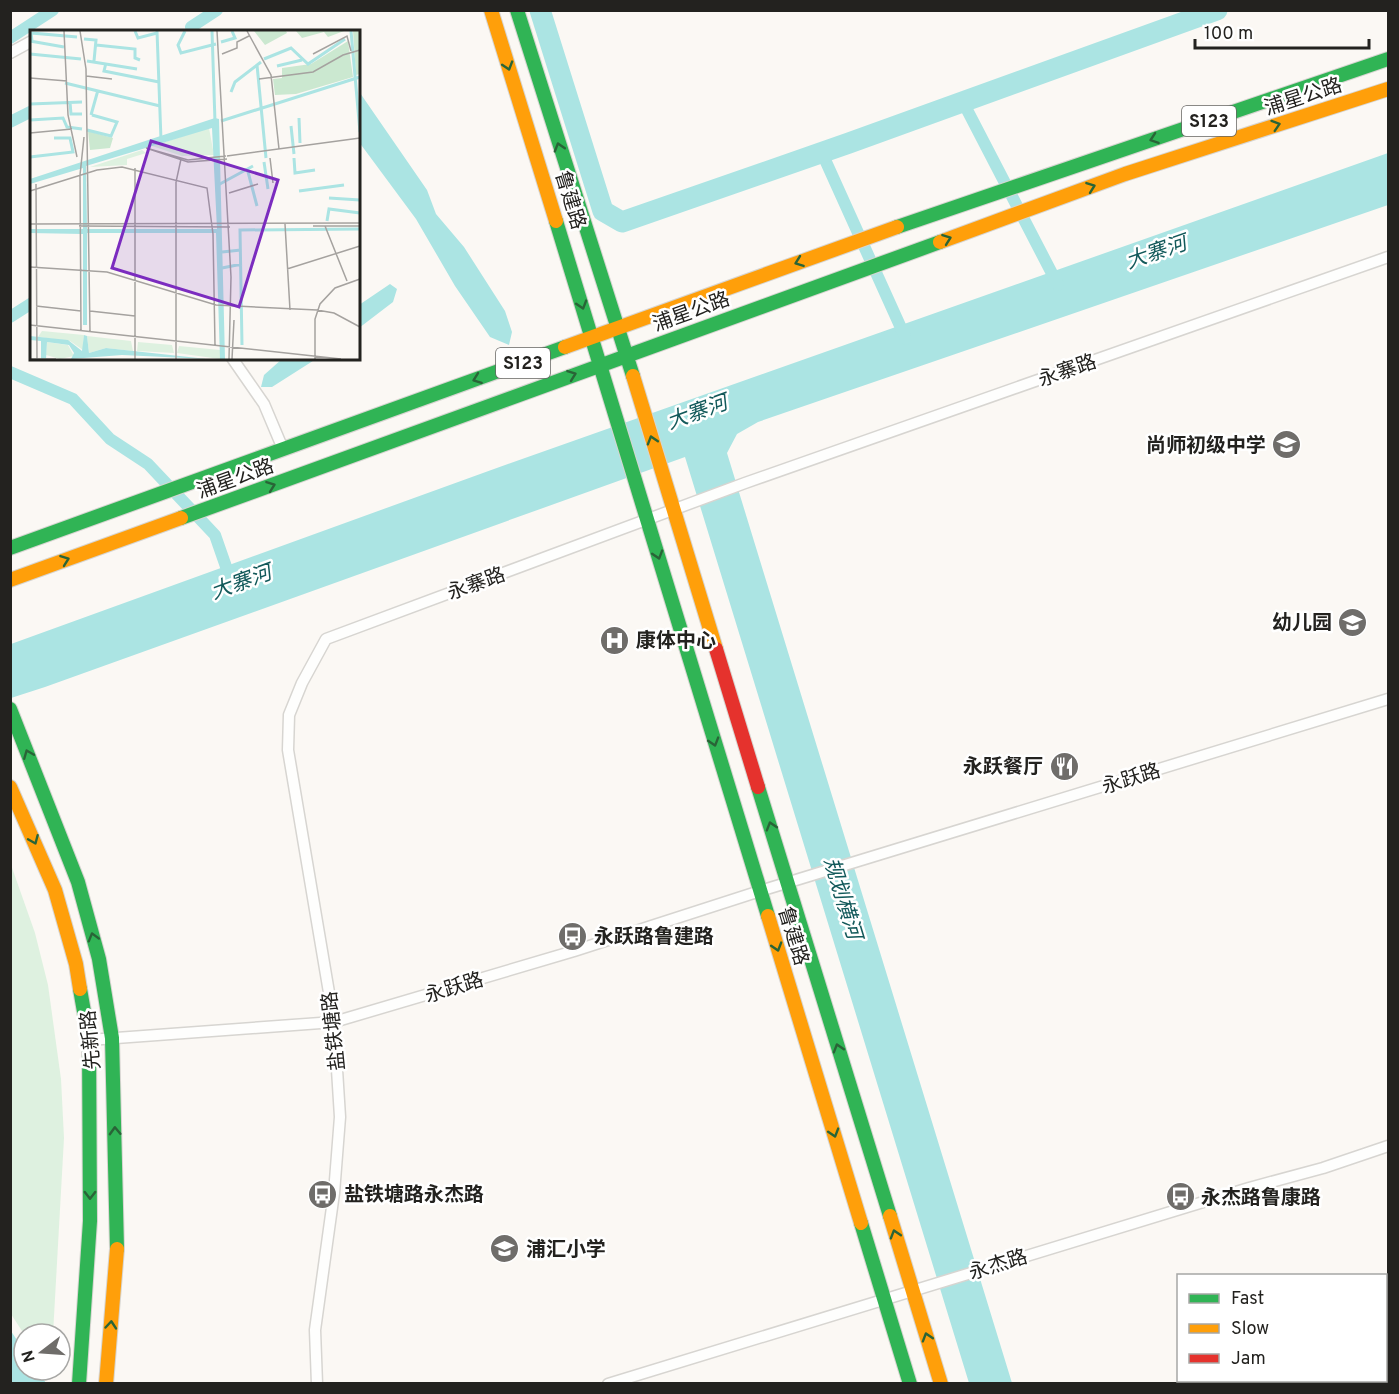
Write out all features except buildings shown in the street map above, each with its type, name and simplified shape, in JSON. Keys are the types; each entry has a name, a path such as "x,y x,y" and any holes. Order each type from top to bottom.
{"street":[{"name":"鲁建路","path":"491,10 910,1383"},
{"name":"鲁建路","path":"517,10 674,510 941,1383"},
{"path":"10,53 30,42"},
{"name":"浦星公路","path":"10,548 885,231 1389,59"},
{"name":"浦星公路","path":"10,580 368,452 626,355 1125,174 1389,89"},
{"name":"永寨路","path":"302,683 326,639 745,483 1389,257"},
{"path":"233,360 264,405 283,449"},
{"name":"盐铁塘路","path":"302,683 289,715 288,750 334,1022 340,1117 334,1192 315,1330 317,1383"},
{"name":"永跃路","path":"89,1040 334,1022 574,951 788,882 1389,699"},
{"name":"先新路","path":"10,709 78,882 99,959 111,1038 118,1238 106,1383"},
{"name":"先新路","path":"10,787 55,890 76,963 89,1040 90,1221 79,1383"},
{"name":"永杰路","path":"608,1383 1249,1188 1323,1168 1389,1146"}],"green space":[{"path":"10,862 35,933 48,985 61,1079 64,1138 54,1322 16,1322 11,1314"}],"water":[{"path":"360,93 427,190 436,214 464,247 505,311 512,332 509,345 490,337 455,286 416,219 360,143"},
{"path":"1388,153 1388,205 758,422 737,434 727,453 1012,1383 969,1383 685,457 11,698 11,644 494,469"},
{"path":"390,284 397,289 393,302 360,327 360,304"},
{"path":"281,360 314,360 272,387 261,387 264,375"},
{"path":"11,1331 12,1382 46,1383 11,1383"}],"waterway":[{"path":"10,38 53,10"},
{"path":"191,27 217,10"},
{"path":"540,10 603,211 622,222 1217,10"},
{"path":"963,102 1058,285"},
{"path":"10,122 30,112"},
{"path":"822,153 906,339"},
{"path":"10,317 30,304"},
{"name":"大寨河","path":"10,372 73,399 110,439 148,464 215,535 231,581"}],"traffic: fast":[{"path":"517,10 633,376"},
{"path":"897,227 1388,59"},
{"path":"556,221 768,916"},
{"path":"181,518 940,242"},
{"path":"10,548 565,347"},
{"path":"10,709 78,882 99,959 112,1038 117,1249"},
{"path":"758,787 890,1216"},
{"path":"79,1384 90,1221 89,1040 80,989"},
{"path":"861,1223 910,1384"}],"traffic: slow":[{"path":"491,10 556,221"},
{"path":"940,242 1125,174 1388,89"},
{"path":"565,347 897,227"},
{"path":"633,376 716,649"},
{"path":"10,580 181,518"},
{"path":"10,787 55,890 76,964 80,989"},
{"path":"768,916 861,1223"},
{"path":"890,1216 941,1384"},
{"path":"106,1384 117,1249"}],"traffic: jam":[{"path":"716,649 758,787"}],"place":[{"name":"尚师初级中学","path":"1287,445"},
{"name":"幼儿园","path":"1353,622"},
{"name":"康体中心","path":"615,640"},
{"name":"永跃餐厅","path":"1064,766"},
{"name":"永跃路鲁建路","path":"573,936"},
{"name":"盐铁塘路永杰路","path":"323,1194"},
{"name":"永杰路鲁康路","path":"1180,1197"},
{"name":"浦汇小学","path":"505,1249"}],"water label":[{"name":"规划横河","path":"843,898"}]}
